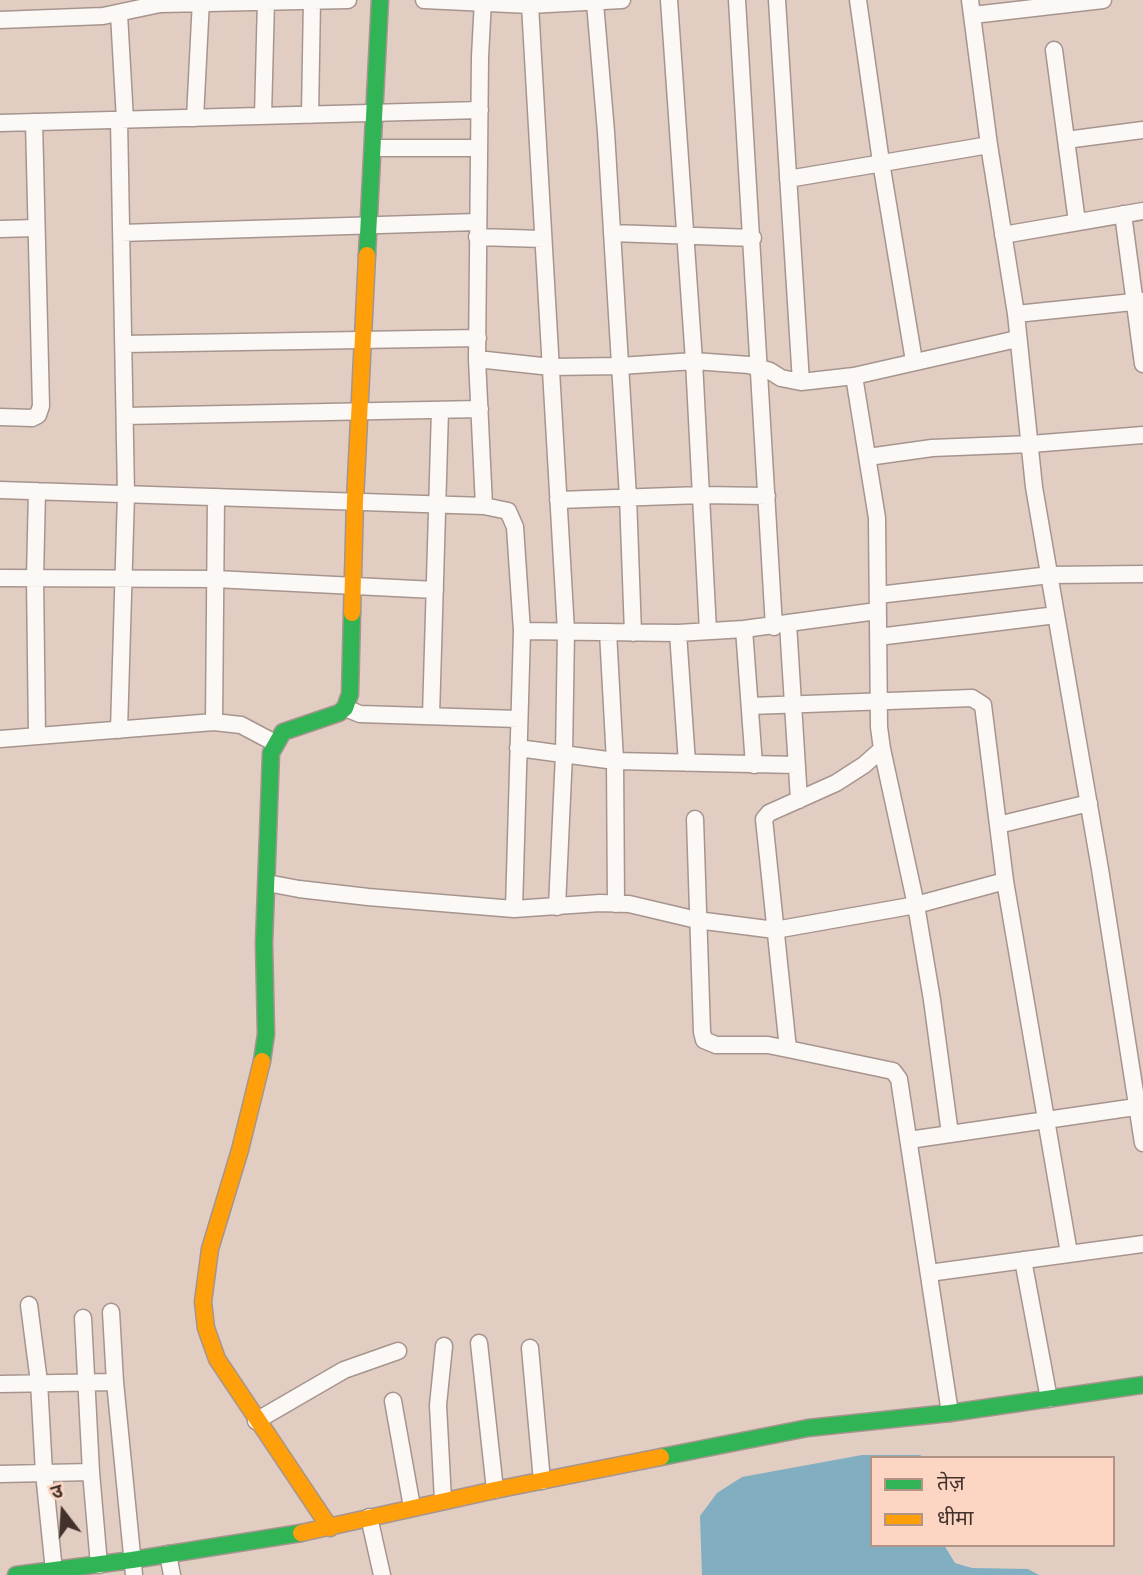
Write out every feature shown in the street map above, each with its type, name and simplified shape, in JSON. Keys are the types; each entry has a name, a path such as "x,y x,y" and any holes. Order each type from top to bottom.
{"street":[{"path":"68,0 69,17"},
{"path":"310,115 312,0"},
{"path":"0,19 119,14 151,6 200,2 348,0"},
{"path":"330,1528 217,1359 206,1328 203,1301 210,1249 240,1150 267,1034 264,943 271,753 283,733 345,708 350,694 355,501 380,0"},
{"path":"424,0 530,5 622,0"},
{"path":"668,0 694,361 708,631"},
{"path":"737,0 767,496 792,703 799,800"},
{"path":"777,0 801,382"},
{"path":"858,0 881,162 914,361"},
{"path":"1103,0 971,8 989,145 1016,314 1034,486 1143,1143"},
{"path":"263,116 266,1"},
{"path":"484,1 477,230 477,359 484,506"},
{"path":"195,118 200,2"},
{"path":"595,3 607,132 633,633"},
{"path":"530,5 566,631 557,906"},
{"path":"119,14 126,494 119,730"},
{"path":"1054,50 1077,222"},
{"path":"0,123 480,110"},
{"path":"0,417 32,418 40,411 34,122"},
{"path":"1066,140 1143,130"},
{"path":"788,179 989,145"},
{"path":"373,148 479,148"},
{"path":"1003,235 1143,211"},
{"path":"1123,215 1138,302 1143,364"},
{"path":"121,233 369,225 477,230 543,239"},
{"path":"0,229 36,228"},
{"path":"612,233 753,238"},
{"path":"1016,314 1138,302"},
{"path":"124,344 478,338"},
{"path":"477,359 551,367 694,361 760,368 781,378 801,382 854,376 1017,339"},
{"path":"854,376 877,518 879,727 916,905 950,1134"},
{"path":"125,416 480,409"},
{"path":"430,716 440,410"},
{"path":"868,457 932,448 1143,436"},
{"path":"0,490 438,504 484,506 508,511 515,527 522,631 514,909"},
{"path":"37,491 37,736"},
{"path":"558,499 767,496"},
{"path":"214,722 216,497"},
{"path":"522,631 678,633 744,629 781,625 878,603 1050,575 1143,574"},
{"path":"0,578 215,579 435,590"},
{"path":"878,637 1056,615"},
{"path":"744,629 754,765"},
{"path":"608,632 615,761 616,904"},
{"path":"678,633 687,763"},
{"path":"750,706 880,700 979,700 985,712 1005,881 1069,1254"},
{"path":"345,708 360,714 518,719"},
{"path":"0,739 230,722 275,743"},
{"path":"518,748 615,761 797,765"},
{"path":"788,1049 764,819 769,813 844,779 882,748"},
{"path":"998,825 1088,803"},
{"path":"695,819 697,920 704,1040 716,1045 768,1045 897,1074 950,1413"},
{"path":"267,883 368,897 514,909 629,904 697,920 775,930 916,905 1005,881"},
{"path":"909,1140 1139,1107"},
{"path":"929,1273 1143,1244"},
{"path":"1023,1260 1049,1399"},
{"path":"29,1305 39,1382 44,1473 65,1571"},
{"path":"111,1312 133,1568"},
{"path":"83,1318 85,1382 99,1565"},
{"path":"480,1343 495,1490"},
{"path":"443,1501 438,1405 444,1346"},
{"path":"530,1348 542,1480"},
{"path":"256,1420 344,1370 398,1351"},
{"path":"0,1384 115,1382"},
{"path":"16,1575 99,1565 133,1568 168,1554 330,1528 412,1507 808,1428 950,1413 1143,1385"},
{"path":"393,1401 412,1507"},
{"path":"0,1474 91,1472"},
{"path":"369,1517 382,1575"},
{"path":"168,1554 172,1575"}],"water":[{"path":"862,1455 920,1455 870,1456 870,1547 945,1547 955,1563 972,1568 1028,1569 1039,1575 702,1575 700,1516 717,1493 742,1477"}],"traffic: fast":[{"path":"367,255 380,0"},
{"path":"262,1061 266,1034 264,943 271,753 283,732 339,713 345,708 350,694 352,613"},
{"path":"661,1457 808,1428 950,1413 1143,1385"},
{"path":"16,1575 301,1533"}],"traffic: slow":[{"path":"352,613 367,255"},
{"path":"262,1061 240,1150 210,1249 203,1302 206,1328 217,1359 330,1528"},
{"path":"301,1533 661,1457"}]}
